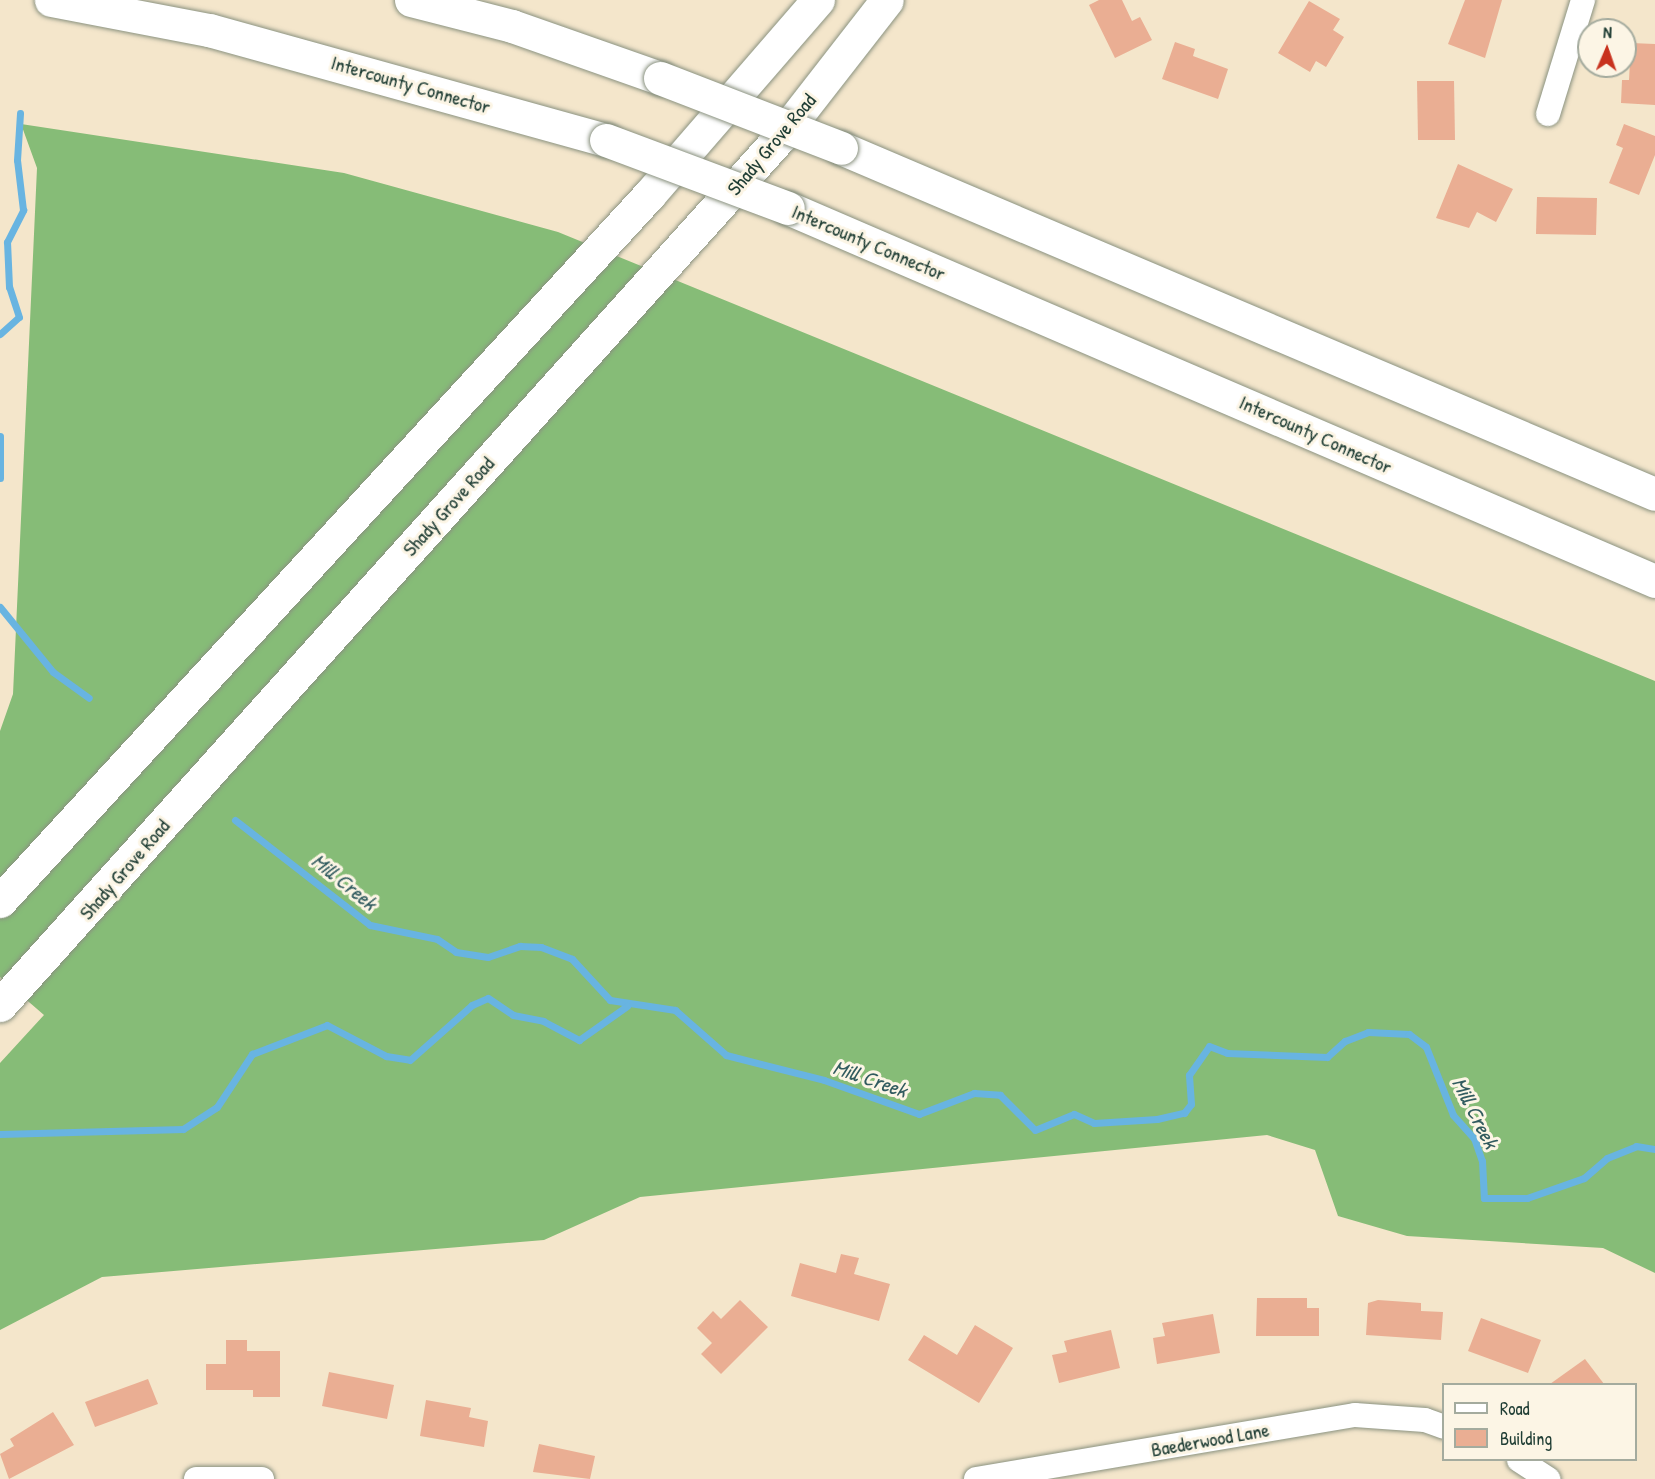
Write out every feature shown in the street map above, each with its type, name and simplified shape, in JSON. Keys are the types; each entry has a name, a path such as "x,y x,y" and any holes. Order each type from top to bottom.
{"main road":[{"name":"Intercounty Connector","path":"51,0 243,39 606,140 788,208 1655,581"},
{"path":"411,0 512,26 660,78 841,148 1655,494"},
{"path":"0,901 649,195 818,0"},
{"name":"Shady Grove Road","path":"0,1005 734,188 887,0"}],"street":[{"path":"1548,114 1583,0"},
{"name":"Baederwood Lane","path":"976,1479 1355,1415 1425,1420 1442,1427"},
{"path":"1521,1461 1548,1479"},
{"path":"196,1479 262,1479"}],"green space":[{"path":"21,124 344,173 558,232 1655,681 1655,1273 1603,1248 1407,1236 1338,1216 1315,1150 1267,1135 640,1197 544,1240 102,1277 0,1330 0,1063 44,1015 0,977 0,731 13,694 37,168"}],"building":[{"path":"1099,0 1122,0 1132,21 1140,17 1152,40 1115,58 1089,5"},
{"path":"1465,0 1502,0 1485,58 1448,44"},
{"path":"1309,1 1340,19 1333,30 1344,37 1326,67 1316,61 1310,72 1278,53"},
{"path":"1175,42 1195,49 1193,56 1228,69 1218,99 1162,79"},
{"path":"1637,43 1655,44 1655,105 1621,103 1622,80 1629,80 1629,78 1637,78"},
{"path":"1417,81 1454,81 1455,140 1418,140"},
{"path":"1624,124 1655,136 1655,155 1639,195 1609,183 1623,148 1616,145"},
{"path":"1458,164 1513,189 1496,222 1477,212 1469,228 1436,218"},
{"path":"1537,197 1597,198 1596,235 1536,234"},
{"path":"841,1254 859,1258 854,1274 890,1284 879,1321 791,1296 800,1263 836,1273"},
{"path":"1257,1298 1307,1298 1307,1308 1319,1308 1319,1336 1256,1336"},
{"path":"740,1300 768,1327 721,1374 701,1354 712,1343 697,1328 713,1311 721,1319"},
{"path":"1378,1300 1421,1303 1421,1311 1443,1312 1441,1340 1366,1335 1368,1303"},
{"path":"1213,1314 1220,1353 1157,1364 1153,1338 1165,1336 1162,1323"},
{"path":"1481,1318 1541,1340 1528,1373 1468,1351"},
{"path":"975,1325 1013,1348 979,1403 908,1360 924,1335 957,1355"},
{"path":"1111,1330 1120,1368 1059,1383 1052,1355 1067,1352 1064,1341"},
{"path":"226,1340 247,1340 247,1351 280,1351 280,1397 253,1397 253,1390 206,1390 206,1364 226,1364"},
{"path":"1585,1359 1603,1383 1551,1383"},
{"path":"329,1372 394,1385 387,1419 322,1406"},
{"path":"148,1379 158,1404 95,1427 85,1402"},
{"path":"426,1400 471,1408 469,1417 488,1421 484,1447 420,1436"},
{"path":"53,1412 74,1445 9,1479 0,1454 14,1446 10,1439"},
{"path":"539,1444 595,1456 590,1479 533,1472"}],"waterway":[{"name":"Mill Creek","path":"0,334 19,317 9,287 7,242 23,210 17,160 20,113"},
{"name":"Mill Creek","path":"0,436 0,478"},
{"name":"Mill Creek","path":"0,607 53,672 89,698"},
{"name":"Mill Creek","path":"235,820 370,925 437,939 456,952 488,957 520,946 541,947 572,959 610,1000 675,1010 726,1055 824,1080 919,1114 974,1093 1000,1095 1035,1130 1074,1114 1094,1123 1157,1119 1184,1113 1191,1104 1189,1075 1209,1046 1227,1053 1327,1057 1345,1041 1368,1032 1409,1034 1426,1047 1453,1115 1474,1138 1482,1161 1484,1198 1527,1198 1584,1178 1607,1158 1636,1146 1655,1149"},
{"path":"0,1134 183,1129 217,1107 252,1054 327,1025 386,1056 410,1060 472,1005 488,998 513,1015 543,1021 579,1040 627,1006"}]}
